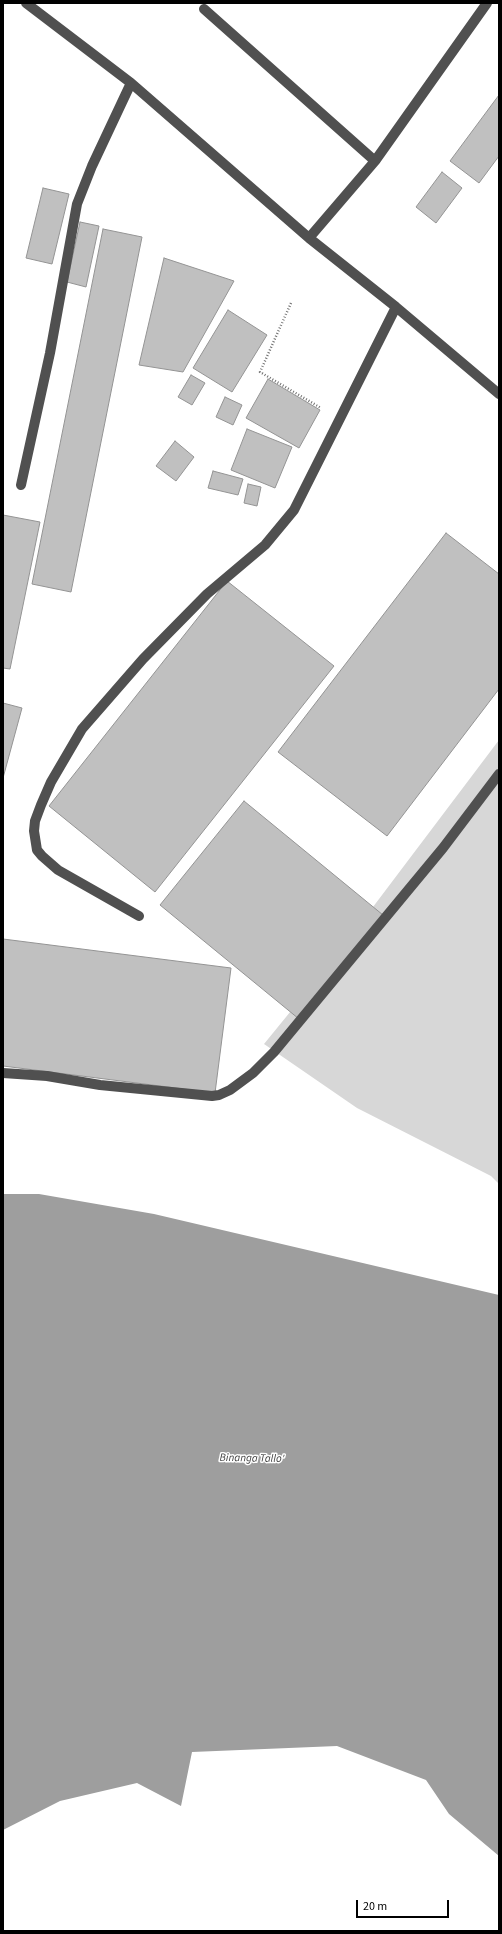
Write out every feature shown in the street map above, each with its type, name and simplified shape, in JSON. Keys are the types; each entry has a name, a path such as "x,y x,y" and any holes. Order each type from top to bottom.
{"street":[{"path":"26,3 131,83 309,238 396,307 499,394"},
{"path":"309,238 375,161 487,3"},
{"path":"204,9 375,161"},
{"path":"22,485 50,353 78,204 92,166 131,83"},
{"path":"139,916 58,870 42,856 37,850 34,831 35,820 41,805 51,782 78,735 92,717 143,659 202,599 265,546 294,510 396,307"},
{"path":"3,1073 47,1076 100,1085 212,1096 219,1095 236,1086 253,1073 274,1052 438,854 499,774"}],"path":[{"path":"290,303 260,372 340,419"}],"shaded area":[{"path":"499,740 499,1184 491,1176 357,1108 264,1044 339,952"}],"water":[{"name":"Binanga Tallo'","path":"3,1194 39,1194 154,1214 499,1295 499,1856 449,1814 426,1780 337,1746 192,1752 181,1806 137,1783 60,1801 3,1830"}],"building":[{"path":"499,95 499,156 479,183 450,161"},
{"path":"442,172 462,188 436,223 416,207"},
{"path":"43,188 69,194 52,264 26,258"},
{"path":"80,222 99,226 86,287 67,282"},
{"path":"103,229 142,237 71,592 32,584"},
{"path":"164,258 234,281 183,372 139,365"},
{"path":"228,310 267,335 232,392 193,368"},
{"path":"191,375 205,383 192,405 178,397"},
{"path":"268,379 320,410 299,448 246,418"},
{"path":"225,397 242,405 233,425 216,417"},
{"path":"247,429 292,447 275,488 231,470"},
{"path":"175,441 194,457 176,481 156,466"},
{"path":"213,471 243,479 238,495 208,488"},
{"path":"248,484 261,487 257,506 244,503"},
{"path":"3,515 40,522 10,669 3,668"},
{"path":"446,533 499,574 499,689 387,836 278,752"},
{"path":"227,581 334,666 155,892 49,806"},
{"path":"3,703 22,708 3,778"},
{"path":"244,801 383,915 299,1019 160,905"},
{"path":"3,939 231,968 215,1093 3,1066"}]}
